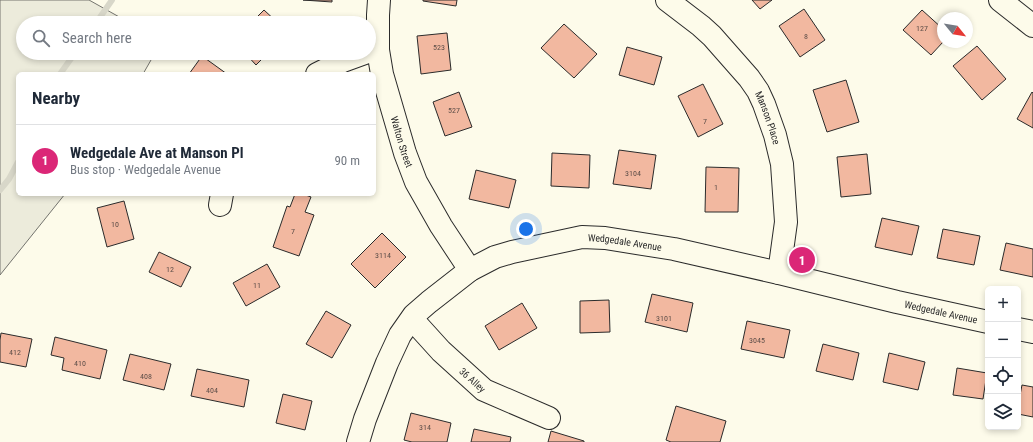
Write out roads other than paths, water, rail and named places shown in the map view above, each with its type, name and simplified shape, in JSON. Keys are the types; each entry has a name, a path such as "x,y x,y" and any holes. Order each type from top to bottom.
{"street":[{"name":"Walton Street","path":"376,26 379,0"},
{"name":"Manson Place","path":"667,0 712,36 749,78 758,91 764,104 775,135 782,164 786,222 779,273"},
{"path":"1000,0 1033,26"},
{"path":"321,72 346,60"},
{"name":"Walton Street","path":"375,60 382,74 416,182 441,226 470,270"},
{"name":"Wedgedale Avenue","path":"358,442 365,419 387,363 400,335 414,315 470,270 496,257 512,252 582,237 605,238 674,249 985,321"},
{"name":"36 Alley","path":"412,319 441,350 484,390 549,418"},
{"path":"1021,330 1033,332"}],"waterway":[{"path":"101,16 112,0"},
{"path":"61,72 70,60"},
{"path":"0,190 9,179 16,166"}],"place":[{"name":"Wedgedale Ave at Manson Pl","path":"802,260"}]}
